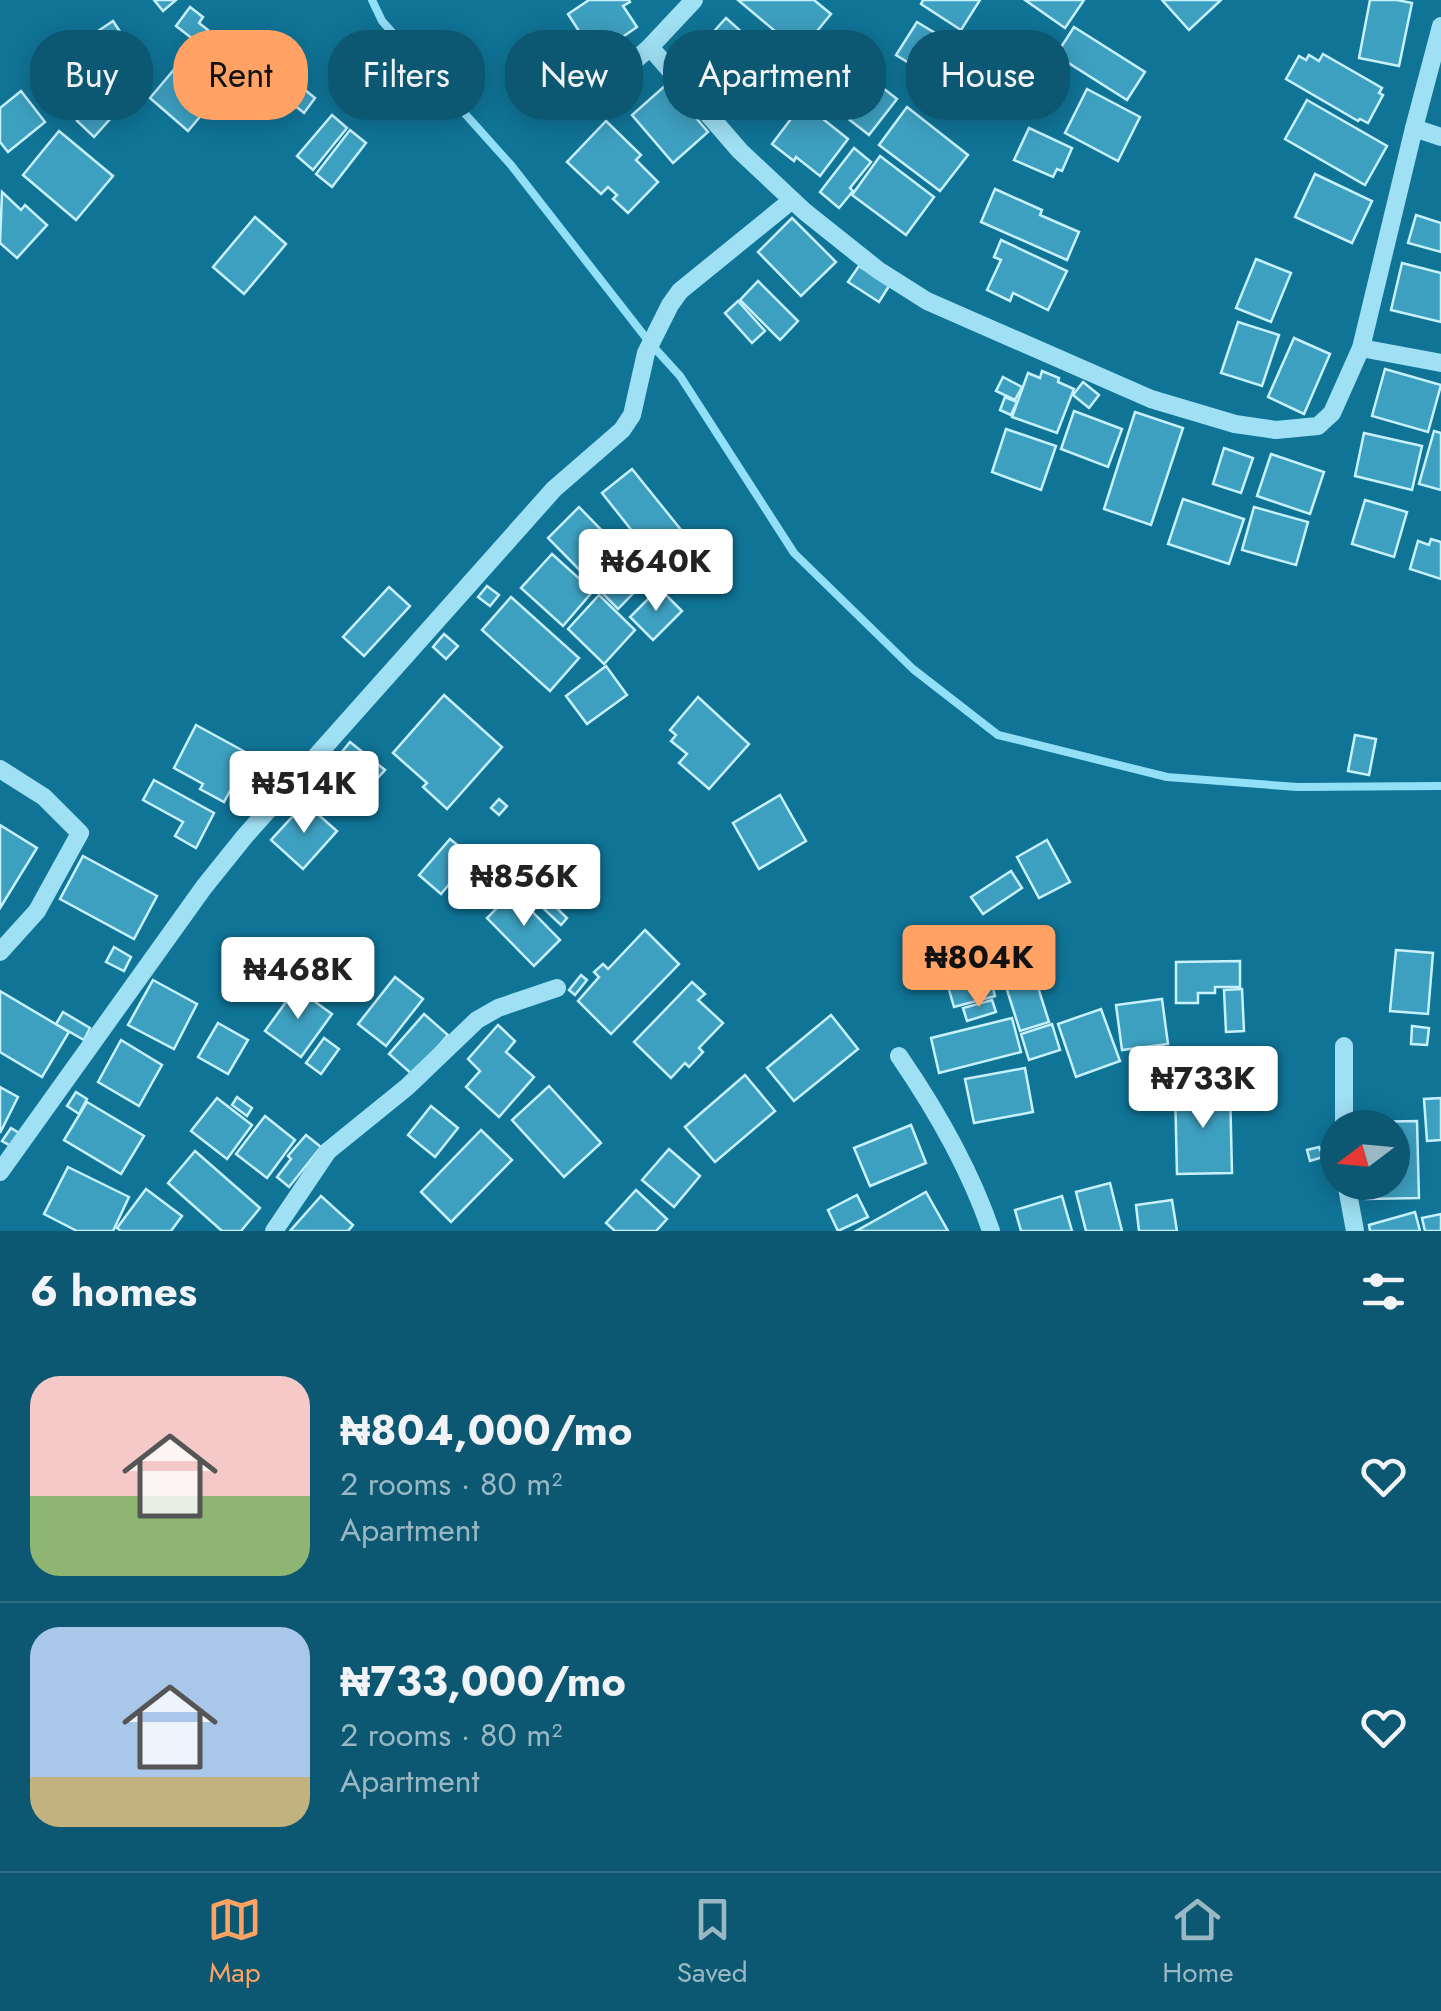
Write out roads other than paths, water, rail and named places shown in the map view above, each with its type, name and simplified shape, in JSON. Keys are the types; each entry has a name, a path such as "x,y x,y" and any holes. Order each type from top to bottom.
{"street":[{"path":"643,54 694,0"},
{"path":"650,48 740,151 792,200 878,270 926,301 1151,399 1235,424 1276,430 1318,426 1332,413 1361,348 1441,26"},
{"path":"1414,128 1441,137"},
{"path":"0,1172 204,887 246,836 554,488 622,430 632,415 646,353 680,291 792,200"},
{"path":"1361,348 1441,362"},
{"path":"0,769 44,796 80,832 37,910 0,952"},
{"path":"274,1231 328,1151 406,1087 477,1020 498,1008 558,988"},
{"path":"1344,1046 1344,1110"},
{"path":"899,1056 924,1093 978,1193 991,1231"},
{"path":"1349,1200 1355,1231"}],"waterway":[{"path":"372,0 382,21 511,165 680,376 794,553 913,669 998,735 1167,777 1297,787 1441,786"}]}
